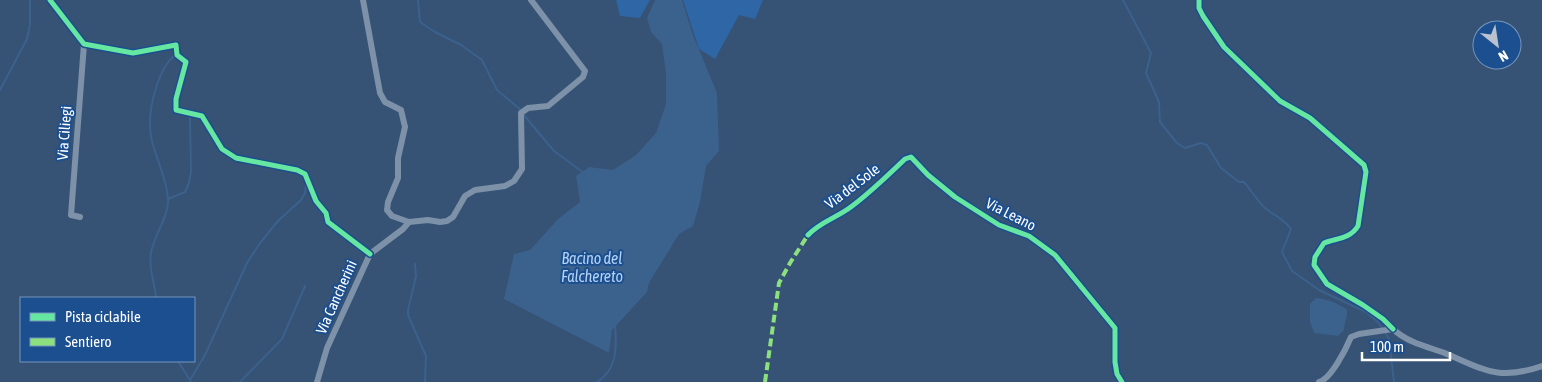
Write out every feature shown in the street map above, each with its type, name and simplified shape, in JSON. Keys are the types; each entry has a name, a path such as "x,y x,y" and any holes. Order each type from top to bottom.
{"street":[{"path":"50,0 84,44 133,53 176,45 177,55 186,62 176,99 176,110 202,116 222,148 236,158 297,170 305,174 316,201 326,213 328,222 332,227 370,254"},
{"path":"363,0 380,93 385,102 401,110 405,127 398,158 398,178 388,202 387,210 392,216 409,222 447,221 453,216 465,196 475,190 505,186 514,181 522,169 521,113 528,108 548,106 570,86 583,78 585,71 531,0"},
{"path":"1199,0 1199,8 1203,16 1224,47 1280,101 1310,118 1364,166 1366,172 1358,226 1354,232 1346,237 1324,243 1315,257 1314,265 1327,284 1370,310 1411,342 1443,353 1486,372 1515,374 1542,366"},
{"name":"Via Ciliegi","path":"80,217 71,215 84,44"},
{"name":"Via del Sole","path":"808,235 815,228 863,198 905,159 911,157"},
{"name":"Via Leano","path":"911,157 928,175 955,197 999,225 1029,236 1055,255 1115,328 1115,362 1117,374 1122,382"},
{"name":"Via Cancherini","path":"317,382 327,348 370,254 403,229 409,222"},
{"path":"1319,382 1325,380 1351,337 1393,329"}],"shaded area":[{"path":"616,0 650,0 640,18 620,16"},
{"path":"683,0 763,0 755,19 739,15 715,59 699,49"}],"water":[{"name":"Bacino del Falchereto","path":"655,0 682,0 693,35 717,93 719,151 706,166 700,202 693,226 679,234 649,283 647,292 612,330 609,353 504,299 514,254 530,250 558,219 580,202 576,176 589,167 613,170 636,155 656,133 666,104 666,74 662,44 651,32 647,18"},
{"path":"1316,298 1333,302 1347,310 1344,330 1338,336 1314,333 1310,322 1310,304"}],"waterway":[{"path":"0,90 27,39 30,24 30,0"},
{"path":"418,0 420,22 461,45 482,60 497,90 521,110"},
{"path":"1123,0 1151,53 1146,73 1159,102 1160,122 1177,143 1185,148 1201,143 1207,145 1221,168 1239,182 1244,182 1258,201 1291,229 1282,252 1292,271 1319,290 1366,312 1382,328"},
{"path":"156,297 150,259 168,206 168,199 152,140 150,118 159,78 171,58 175,55"},
{"path":"523,114 554,151 584,173"},
{"path":"168,199 185,192 189,183 191,172 190,117"},
{"path":"190,380 205,355 247,263 278,221 301,200 305,193 306,185"},
{"path":"415,264 416,276 408,315 426,356 425,382"},
{"path":"240,382 282,339 305,286"},
{"path":"597,382 604,377 612,365 616,342 615,326"},
{"path":"1385,332 1389,339 1394,382"},
{"path":"179,362 191,382"}],"marked path":[{"path":"765,382 779,283 808,235"}],"cycle path":[{"path":"50,0 84,44 133,53 176,45 177,55 186,62 176,99 176,110 202,116 222,149 236,158 297,170 305,174 316,201 326,213 328,222 370,254"},
{"path":"1199,0 1199,8 1203,16 1224,47 1280,101 1310,118 1364,165 1366,172 1358,226 1347,236 1324,243 1315,257 1314,265 1327,284 1363,305 1383,319 1393,329"},
{"path":"808,235 817,227 855,204 905,159 911,157 928,175 955,197 999,225 1029,236 1055,255 1115,328 1115,362 1117,374 1122,382"}]}
